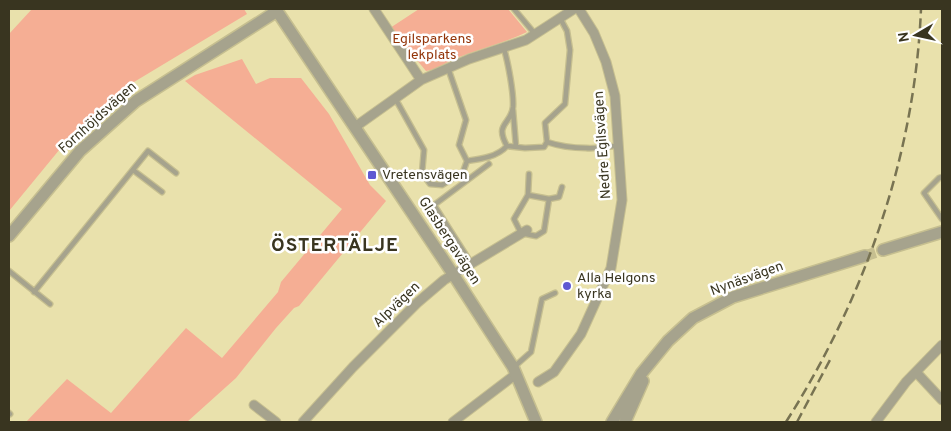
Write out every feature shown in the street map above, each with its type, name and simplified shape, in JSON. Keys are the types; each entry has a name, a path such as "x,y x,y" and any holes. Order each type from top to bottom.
{"street":[{"path":"374,9 421,80"},
{"path":"355,127 421,80 469,59 504,49 526,40 574,9"},
{"name":"Nedre Egilsvägen","path":"538,382 554,372 581,334 610,268 622,200 615,96 606,62 594,33 579,9"},
{"name":"Glasbergavägen","path":"276,10 453,274 515,371 536,422"},
{"name":"Fornhöjdsvägen","path":"9,236 80,151 136,100 276,10"},
{"name":"Alpvägen","path":"303,422 353,367 411,309 444,280 524,232"},
{"path":"883,250 942,232"},
{"name":"Nynäsvägen","path":"612,422 630,391 655,357 679,329 693,318 733,297 865,256"},
{"path":"876,422 916,372 942,345"},
{"name":"Nynäsvägen","path":"625,422 655,357"},
{"path":"453,422 515,371"},
{"path":"916,372 942,400"},
{"path":"254,405 276,422"}],"lane":[{"path":"514,9 535,34"},
{"path":"507,146 525,148 544,147 547,142 545,123 565,104 570,50 567,31 560,18"},
{"path":"504,49 508,61 516,147"},
{"path":"396,98 424,150 422,173 430,184 442,185 463,172 467,161 459,145 466,120 448,68"},
{"path":"507,146 503,139 502,128 513,108"},
{"path":"547,142 556,145 587,148 618,146"},
{"path":"467,161 481,159 502,152 507,146"},
{"path":"34,292 148,151 176,173"},
{"path":"471,263 434,205 490,164"},
{"path":"133,170 162,192"},
{"path":"529,174 528,195 514,219 524,232 536,236 544,231 549,199"},
{"path":"942,177 924,193 942,219"},
{"path":"528,195 549,199 559,197 562,187"},
{"path":"9,271 50,304"},
{"path":"515,371 531,352 542,300 555,293"}],"green space":[{"path":"32,9 244,9 247,14 129,85 69,138 9,211 9,34"},
{"name":"Egilsparkens lekplats","path":"419,9 508,9 527,32 463,55 437,68 426,71 390,28"},
{"path":"242,59 256,84 270,78 301,78 329,114 370,185 386,201 299,306 294,308 276,328 236,378 187,422 26,422 67,379 111,413 186,328 222,358 278,292 281,282 342,209 185,81 195,75"}],"tunnel":[{"path":"865,256 883,250"}],"railway":[{"path":"786,422 814,375 839,326 881,224 896,172 908,118 917,64 921,9"},
{"path":"797,422 830,360"}],"place":[{"name":"Vretensvägen","path":"372,175"},
{"name":"Alla Helgons kyrka","path":"567,286"}],"district":[{"name":"ÖSTERTÄLJE","path":"335,246"}]}
